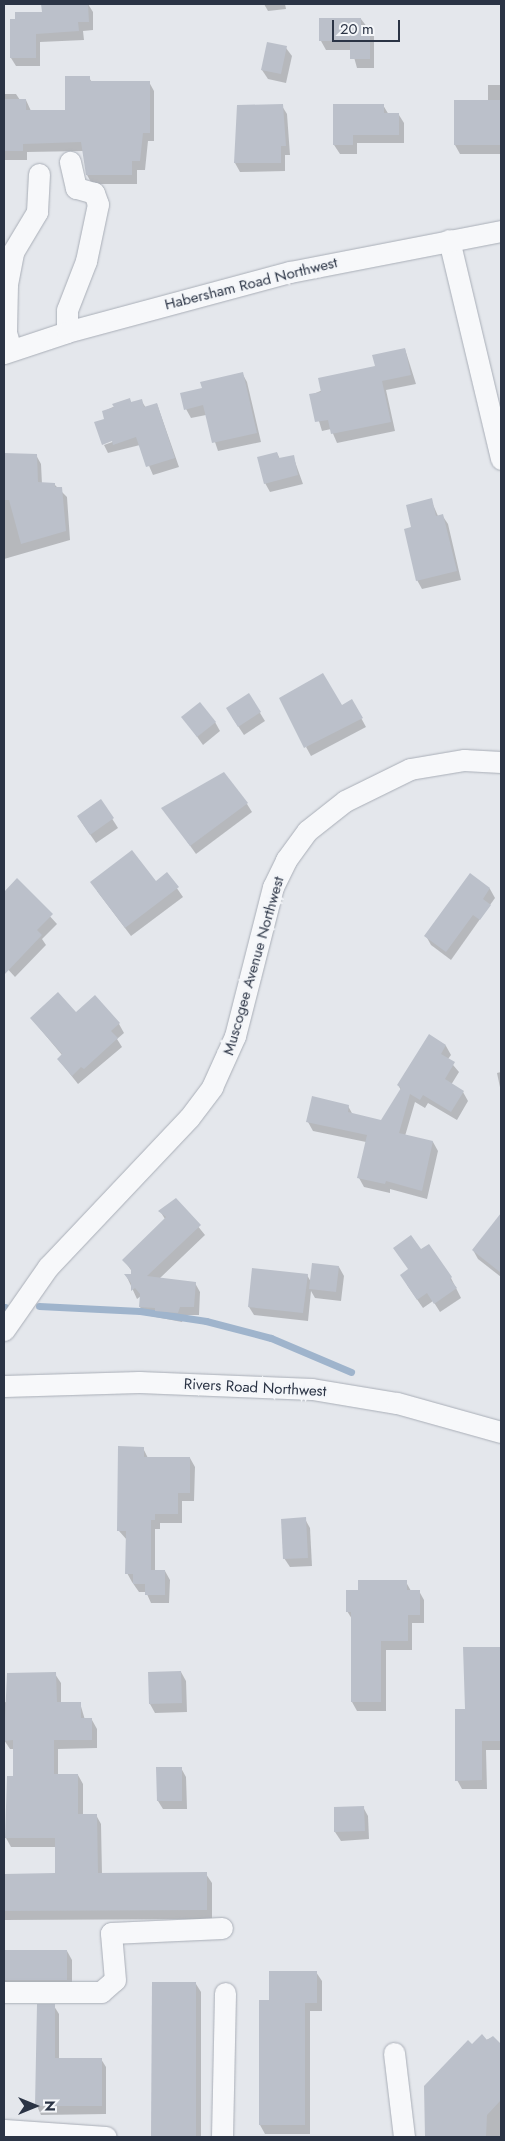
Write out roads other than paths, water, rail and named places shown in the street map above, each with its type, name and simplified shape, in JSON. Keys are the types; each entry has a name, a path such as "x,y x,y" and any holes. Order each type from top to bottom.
{"street":[{"path":"67,332 67,310 86,261 98,204 94,193 76,188 70,162"},
{"path":"7,351 6,284 12,252 37,212 39,174"},
{"name":"Habersham Road Northwest","path":"7,351 67,332 290,272 501,231"},
{"path":"449,240 501,459"},
{"name":"Muscogee Avenue Northwest","path":"4,1330 48,1267 189,1118 212,1087 236,1036 273,887 286,860 307,831 345,801 410,769 464,760 501,762"},
{"name":"Rivers Road Northwest","path":"4,1386 138,1382 312,1389 397,1403 501,1432"},
{"path":"4,1992 101,1992 115,1980 111,1934 222,1928"},
{"path":"222,2137 225,1993"},
{"path":"394,2053 404,2137"},
{"path":"4,2130 105,2136"}],"waterway":[{"path":"39,1306 140,1311 206,1321 271,1338 351,1372"}]}
